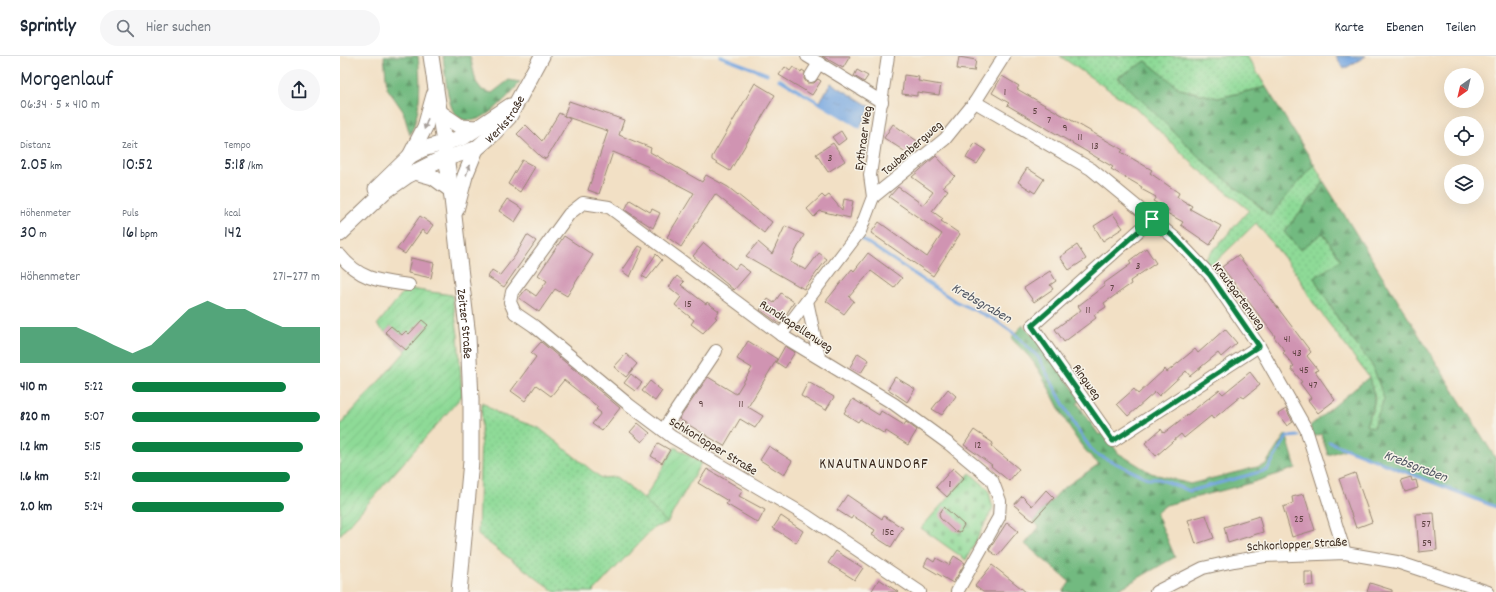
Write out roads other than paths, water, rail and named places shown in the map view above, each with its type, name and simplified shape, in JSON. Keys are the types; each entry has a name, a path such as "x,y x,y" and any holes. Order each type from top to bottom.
{"main road":[{"name":"Zeitzer Straße","path":"431,56 451,190 468,337 472,461 459,592"},
{"name":"Werkstraße","path":"340,234 384,192 427,165 476,149 492,135 509,117 542,56"},
{"path":"410,156 425,127 436,91"},
{"path":"362,214 377,188 410,156 423,149 464,137 518,101"},
{"path":"439,112 461,127 477,128"},
{"path":"454,218 465,176 476,149"},
{"path":"415,172 433,177 451,190"}],"street":[{"path":"807,56 882,102"},
{"name":"Eythraer Weg","path":"781,335 860,231 873,197 870,175 888,56"},
{"name":"Taubenbergweg","path":"873,197 945,139 975,102 1004,56"},
{"path":"811,76 819,63"},
{"name":"Krautgartenweg","path":"975,102 1091,169 1176,239 1210,275 1259,346 1306,429 1345,553"},
{"name":"Rundkapellenweg","path":"510,302 512,292 569,214 583,203 609,207 781,335 894,404 949,444 992,480 1000,501 999,517 957,592"},
{"name":"Ringweg","path":"1152,219 1032,326 1113,441 1259,346"},
{"path":"340,255 350,266 362,275 374,280 409,286"},
{"path":"807,301 819,357"},
{"name":"Schkorlopper Straße","path":"510,302 515,313 534,326 628,404 663,430 807,516 920,592"},
{"path":"663,430 716,350"},
{"name":"Schkorlopper Straße","path":"1156,592 1203,568 1234,561 1265,556 1345,553 1397,562 1488,592"}],"water":[{"path":"1336,56 1366,56 1344,69"},
{"path":"831,83 871,107 860,127 819,103"}],"waterway":[{"name":"Krebsgraben","path":"720,56 767,74"},
{"name":"Krebsgraben","path":"779,79 860,127"},
{"name":"Krebsgraben","path":"862,239 955,301 995,320 1016,335 1038,357 1077,429 1094,453 1149,479 1159,479 1190,491 1267,470 1287,437 1299,436"},
{"name":"Krebsgraben","path":"1329,442 1496,507"}],"district":[{"name":"KNAUTNAUNDORF","path":"874,463"}]}
